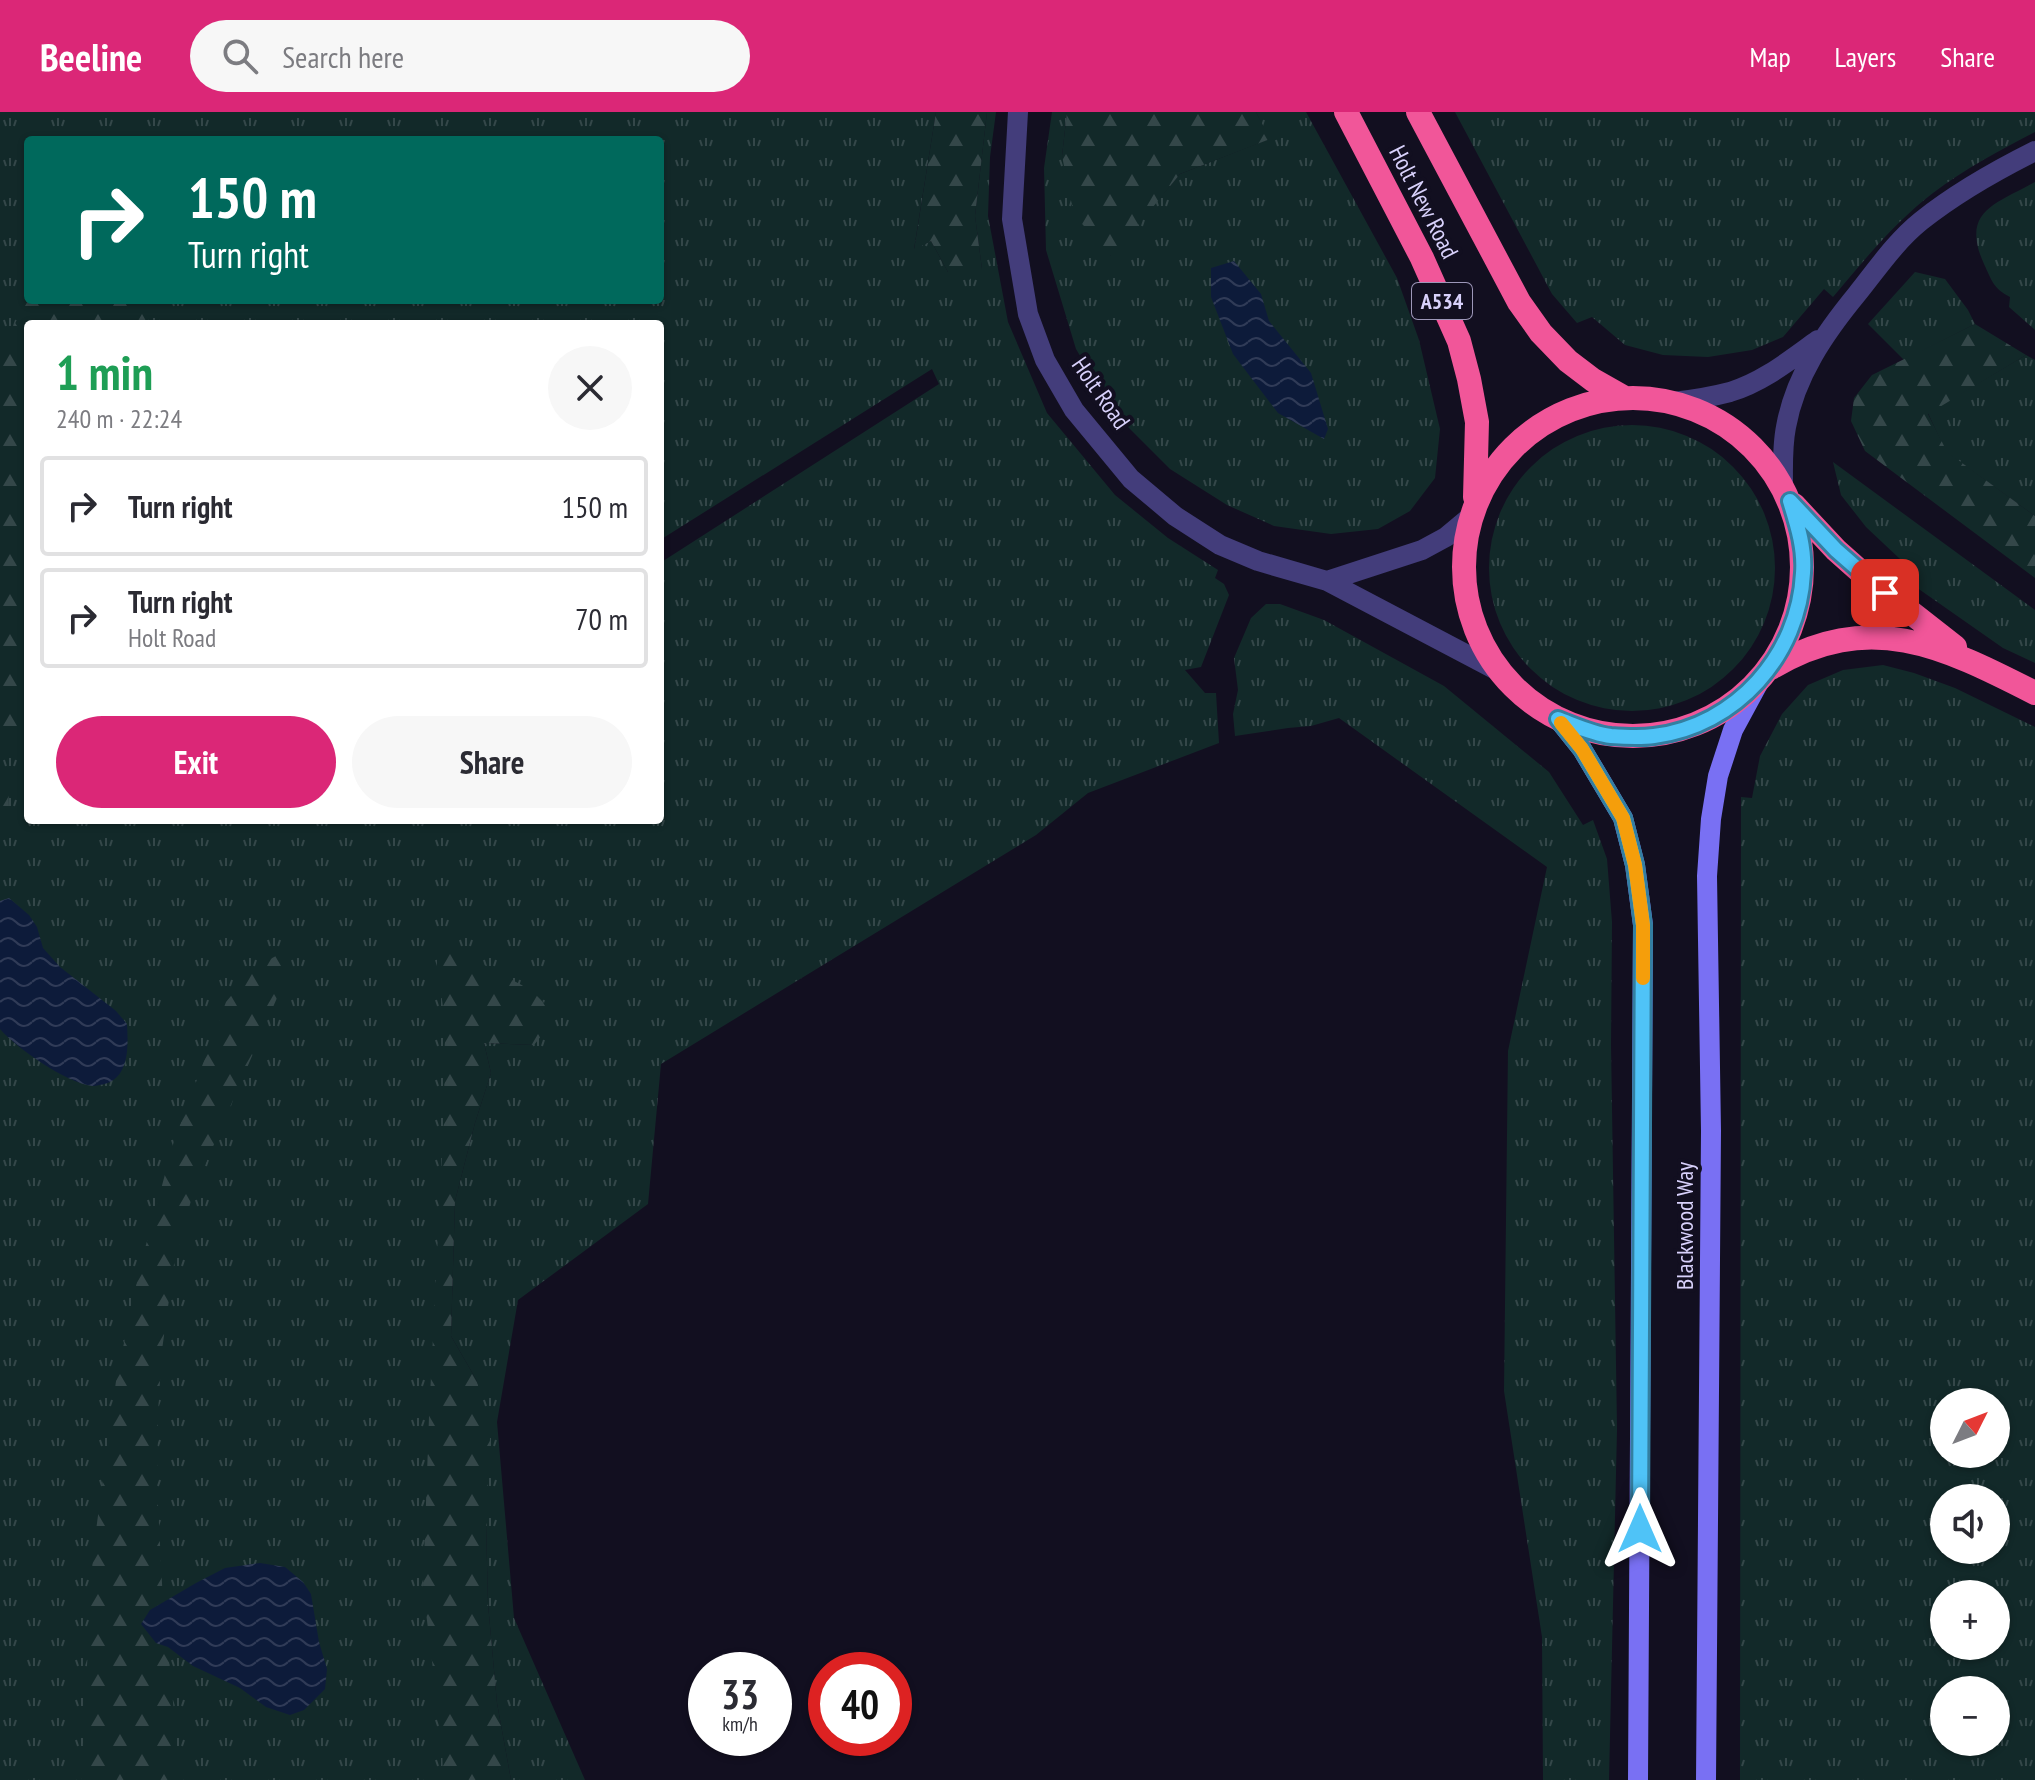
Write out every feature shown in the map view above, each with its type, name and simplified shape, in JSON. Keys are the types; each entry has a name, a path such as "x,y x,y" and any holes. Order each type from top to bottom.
{"highway":[{"name":"Holt New Road","path":"1346,112 1422,258 1459,341 1477,422 1477,460 1472,512 1464,549 1464,582 1471,619 1498,671 1523,697 1558,719 1607,736 1653,736 1695,726 1725,711 1765,675"},
{"name":"Holt New Road","path":"1418,112 1519,302 1541,333 1568,361 1623,397"},
{"path":"1472,512 1497,465 1532,430 1574,408 1623,397 1673,402 1723,423 1761,455 1786,494 1836,550 1973,661"},
{"path":"1765,675 1786,642 1797,613 1803,572 1801,540 1786,494"},
{"path":"1765,675 1789,658 1809,649 1837,641 1891,637 1918,642 1973,661 2035,693"}],"street":[{"name":"Holt Road","path":"1018,112 1012,219 1028,314 1045,360 1074,410 1131,479 1175,516 1220,545 1258,561 1327,581 1498,671"},
{"path":"1786,494 1782,454 1785,428 1803,375 1824,335 1896,245 1921,221 1986,175 2035,151"},
{"path":"1673,402 1732,391 1764,377 1824,335"},
{"path":"1327,581 1422,550 1446,537 1472,512"},
{"name":"Blackwood Way","path":"1706,1780 1711,1131 1707,876 1718,776 1733,730 1765,675"},
{"name":"Blackwood Way","path":"1558,719 1582,749 1623,818 1635,865 1643,925 1638,1780"}],"green space":[{"path":"0,112 936,112 914,249 931,241 948,272 982,269 975,216 987,112 996,112 990,157 988,216 1008,322 1047,413 1115,495 1168,538 1218,570 1215,578 1224,584 1229,595 1201,667 1185,670 1205,693 1216,693 1219,743 1088,793 1036,835 661,1064 648,1204 518,1300 497,1422 514,1618 585,1780 511,1780 497,1703 488,1604 477,1381 451,1336 455,1201 491,1073 484,1043 534,1045 460,997 429,1566 450,1780 0,1780"},
{"path":"936,112 987,112 975,216 982,269 968,281 948,272 931,241 914,250"},
{"path":"1052,112 1067,112 1062,156 1111,256 1180,174 1269,139 1256,112 1306,112 1397,278 1419,340 1440,429 1435,478 1410,511 1378,529 1331,534 1274,526 1227,505 1170,469 1115,414 1076,349 1046,250 1044,168"},
{"path":"1067,112 1256,112 1270,139 1180,174 1112,257 1074,215 1062,156"},
{"path":"1455,112 2035,112 2035,132 1970,168 1919,204 1880,242 1833,297 1824,289 1783,337 1752,350 1708,357 1663,355 1625,345 1592,317 1577,323 1552,294"},
{"path":"2035,182 2035,330 2009,307 2010,297 1994,284 1984,264 1976,232 1986,211"},
{"path":"1915,272 1945,279 1975,324 1904,360 1868,324"},
{"path":"25,304 138,304 146,320 24,320 24,732 0,752 0,352"},
{"path":"1975,324 2026,355 1928,414 1947,452 2035,516 2035,578 1865,451 1851,421 1854,398 1872,375"},
{"path":"2026,355 2035,360 2035,516 1946,452 1928,413"},
{"path":"1632,425 1660,428 1687,436 1723,457 1743,477 1769,526 1775,568 1772,596 1764,623 1743,659 1723,679 1674,705 1632,711 1604,708 1577,700 1541,679 1521,659 1495,610 1489,568 1492,540 1500,513 1521,477 1541,457 1590,431"},
{"path":"1833,462 2035,610 2035,663 2003,648 1893,571 1900,559 1866,527 1841,495"},
{"path":"1266,604 1280,604 1324,620 1444,686 1549,772 1583,825 1593,820 1607,859 1612,922 1617,1429 1609,1780 1543,1780 1542,1637 1504,1391 1508,1051 1547,867 1339,718 1311,726 1235,736 1233,714 1238,690 1234,658 1251,618"},
{"path":"1883,665 1955,688 2035,727 2035,1780 1740,1780 1741,797 1752,798 1760,756 1782,714 1808,685 1843,670"},
{"path":"0,779 8,779 9,808 0,823"},
{"path":"437,949 471,958 531,990 557,1016 534,1045 484,1043 491,1073 455,1201 451,1336 477,1381 490,1438 486,1523 488,1604 497,1703 511,1780 443,1780 442,1743 423,1588 444,1114 445,1020"},
{"path":"285,951 292,954 289,970 193,1193 174,1264 162,1350 157,1485 163,1603 150,1610 156,1643 168,1647 180,1780 81,1780 93,1553 116,1381 140,1267 174,1141 226,1002 254,968"}],"water":[{"path":"1234,261 1261,294 1269,321 1311,373 1328,429 1324,439 1278,413 1233,354 1211,297 1211,268"},
{"path":"9,898 29,915 37,927 43,948 60,967 116,1011 127,1024 124,1064 117,1077 110,1082 92,1086 56,1072 0,1029 0,901"},
{"path":"260,1563 285,1567 303,1582 311,1594 327,1669 325,1689 304,1710 290,1715 266,1707 240,1688 193,1666 168,1647 156,1643 141,1624 150,1610 225,1568"}],"slow traffic":[{"path":"1561,723 1582,749 1623,818 1635,865 1643,925 1643,978"}],"route":[{"path":"1640,1529 1643,925 1635,865 1623,818 1582,749 1558,719 1607,736 1653,736 1695,726 1725,711 1759,682 1786,642 1797,613 1803,572 1801,540 1790,501 1836,550 1885,593"}]}
